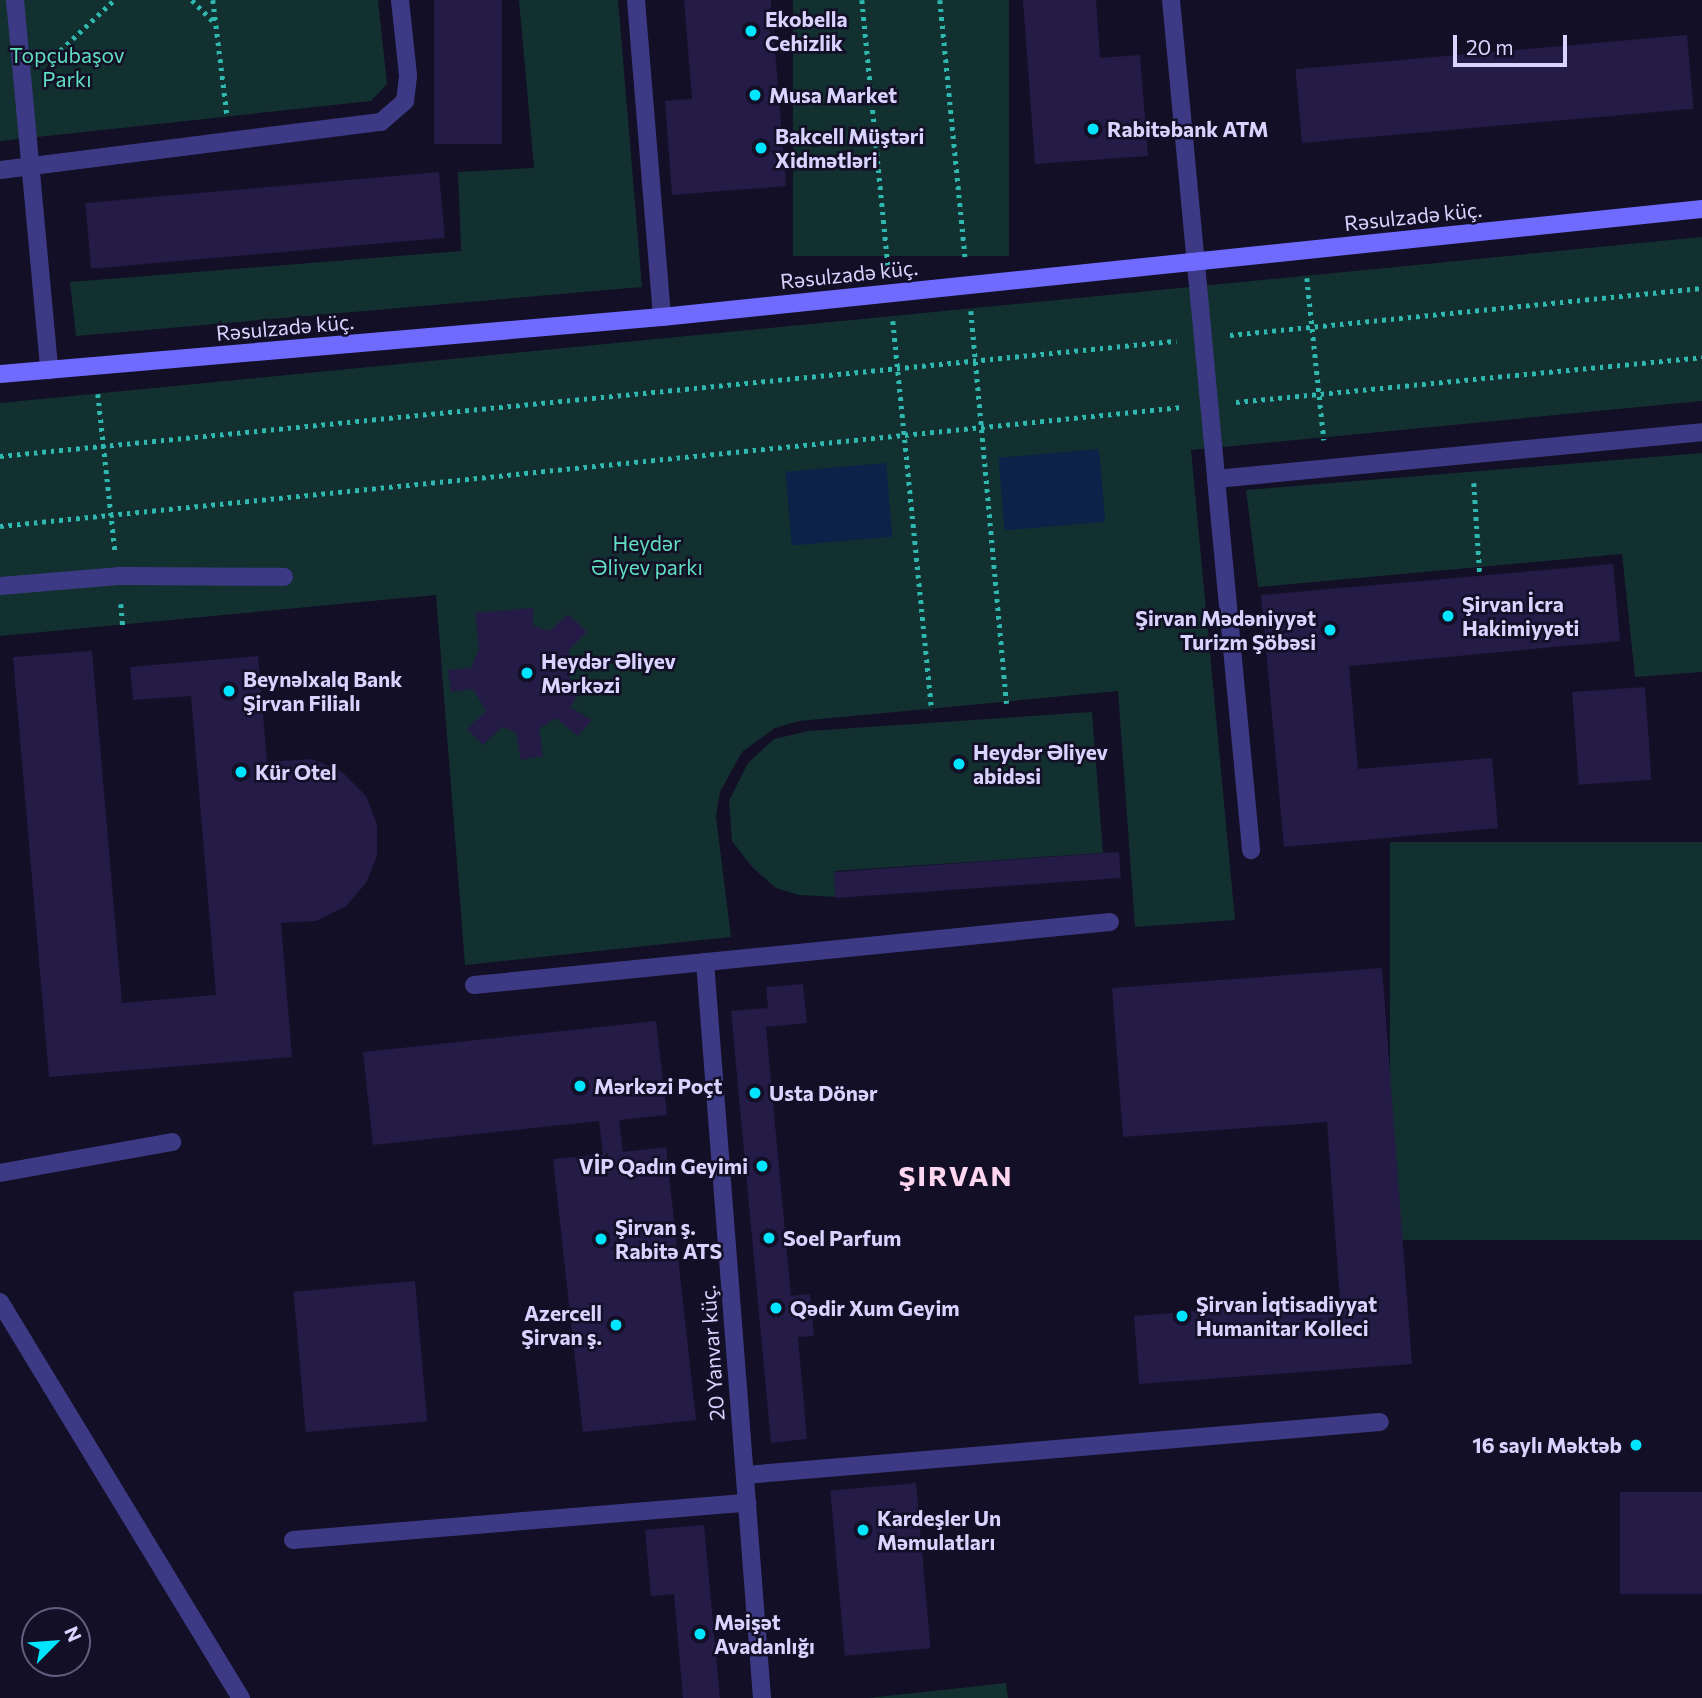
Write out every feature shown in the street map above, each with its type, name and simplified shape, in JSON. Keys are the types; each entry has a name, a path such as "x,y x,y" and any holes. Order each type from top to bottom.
{"main road":[{"name":"Rəsulzadə küç.","path":"0,374 662,317 1702,209"}],"street":[{"path":"15,0 50,370"},
{"path":"0,170 381,122 405,101 408,75 400,0"},
{"path":"636,0 662,317"},
{"path":"1171,0 1251,850"},
{"path":"1216,479 1702,432"},
{"path":"0,586 118,576 284,577"},
{"path":"474,985 1110,922"},
{"name":"20 Yanvar küç.","path":"705,962 762,1698"},
{"path":"0,1173 172,1142"},
{"path":"0,1302 241,1698"},
{"path":"745,1475 1380,1422"},
{"path":"292,1540 747,1503"}],"path":[{"path":"23,84 114,0"},
{"path":"192,0 216,25"},
{"path":"213,0 230,142"},
{"path":"862,0 932,710"},
{"path":"940,0 1007,703"},
{"path":"1303,250 1314,325 1325,468"},
{"path":"0,456 1702,288"},
{"path":"0,526 1209,404 1702,358"},
{"path":"99,394 123,625"},
{"path":"1472,454 1480,576"}],"green space":[{"name":"Topçubaşov Parkı","path":"0,0 378,0 387,84 371,101 0,141"},
{"path":"519,0 618,0 642,287 76,336 70,282 461,251 458,172 534,168"},
{"path":"793,0 1009,0 1009,256 793,256"},
{"name":"Heydər Əliyev parkı","path":"1702,237 1702,401 1191,450 1235,920 1135,927 1118,691 799,721 775,728 742,752 720,792 716,816 731,937 465,965 436,595 0,636 0,403"},
{"path":"1702,453 1702,672 1635,677 1622,554 1258,587 1246,490"},
{"path":"1092,712 1103,853 835,871 837,897 799,895 776,888 753,868 732,841 729,801 748,763 774,739 809,731"},
{"path":"1390,842 1702,842 1702,1240 1390,1240"},
{"path":"1006,1683 1008,1698 868,1698"}],"water":[{"path":"1099,449 1105,522 1005,531 998,458"},
{"path":"886,463 892,537 792,546 785,472"}],"building":[{"path":"434,0 502,0 502,144 434,144"},
{"path":"684,0 771,0 786,186 672,195 665,101 692,99"},
{"path":"1023,0 1096,0 1100,58 1140,55 1148,156 1035,164"},
{"path":"1687,35 1693,109 1302,143 1295,69"},
{"path":"439,172 445,238 91,269 85,203"},
{"path":"1613,564 1620,641 1349,666 1358,769 1492,758 1498,828 1284,847 1261,595"},
{"path":"533,608 533,626 550,631 568,614 587,632 569,650 570,683 582,690 570,707 592,720 578,736 555,718 539,729 543,756 521,760 516,732 502,727 483,745 467,729 486,711 473,689 451,692 448,670 471,668 479,649 475,613"},
{"path":"92,651 122,1003 216,995 191,696 133,700 130,667 258,656 267,762 312,759 342,772 366,796 377,824 377,856 366,883 346,906 316,921 281,923 292,1057 49,1077 13,657"},
{"path":"1645,687 1651,780 1579,785 1572,692"},
{"path":"1119,852 1121,878 836,898 834,872"},
{"path":"1382,968 1412,1364 1139,1384 1134,1316 1340,1300 1327,1122 1123,1137 1112,988"},
{"path":"803,984 807,1023 766,1027 791,1296 810,1294 814,1336 798,1337 807,1439 771,1443 731,1011 768,1008 766,987"},
{"path":"656,1021 667,1115 619,1120 623,1152 666,1147 696,1420 583,1432 553,1159 603,1154 599,1121 373,1145 363,1052"},
{"path":"415,1281 427,1421 306,1432 293,1292"},
{"path":"916,1483 930,1648 845,1656 830,1490"},
{"path":"1620,1492 1702,1492 1702,1594 1620,1594"},
{"path":"704,1525 720,1698 683,1698 674,1594 651,1596 645,1530"}],"place":[{"name":"Ekobella Cehizlik","path":"751,31"},
{"name":"Musa Market","path":"755,95"},
{"name":"Rabitəbank ATM","path":"1093,129"},
{"name":"Bakcell Müştəri Xidmətləri","path":"761,148"},
{"name":"Şirvan İcra Hakimiyyəti","path":"1448,616"},
{"name":"Şirvan Mədəniyyət Turizm Şöbəsi","path":"1330,630"},
{"name":"Heydər Əliyev Mərkəzi","path":"527,673"},
{"name":"Beynəlxalq Bank Şirvan Filialı","path":"229,691"},
{"name":"Heydər Əliyev abidəsi","path":"959,764"},
{"name":"Kür Otel","path":"241,772"},
{"name":"Mərkəzi Poçt","path":"580,1086"},
{"name":"Usta Dönər","path":"755,1093"},
{"name":"VİP Qadın Geyimi","path":"762,1166"},
{"name":"Soel Parfum","path":"769,1238"},
{"name":"Şirvan ş. Rabitə ATS","path":"601,1239"},
{"name":"Qədir Xum Geyim","path":"776,1308"},
{"name":"Şirvan İqtisadiyyat Humanitar Kolleci","path":"1182,1316"},
{"name":"Azercell Şirvan ş.","path":"616,1325"},
{"name":"16 saylı Məktəb","path":"1636,1445"},
{"name":"Kardeşler Un Məmulatları","path":"863,1530"},
{"name":"Məişət Avadanlığı","path":"700,1634"}],"district":[{"name":"ŞIRVAN","path":"956,1175"}]}
